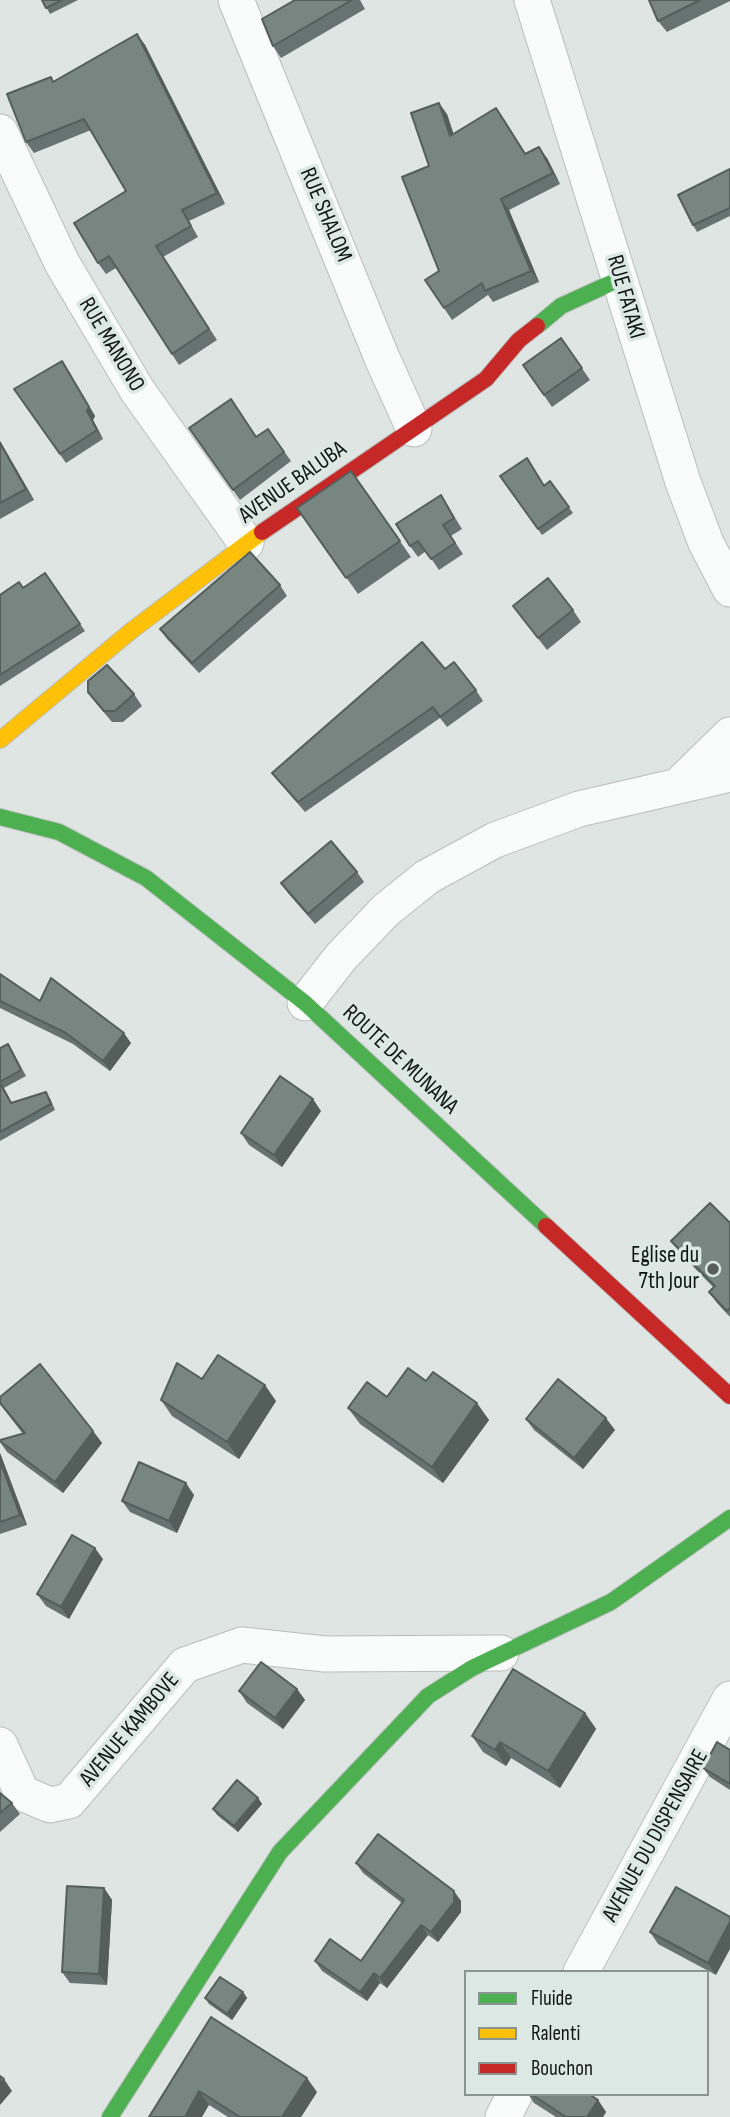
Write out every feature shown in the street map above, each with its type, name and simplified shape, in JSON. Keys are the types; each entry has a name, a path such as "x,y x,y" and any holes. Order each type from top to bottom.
{"street":[{"name":"RUE SHALOM","path":"236,0 382,358 414,429"},
{"name":"RUE FATAKI","path":"532,0 683,482 706,543 730,589"},
{"name":"RUE MANONO","path":"0,132 62,263 131,379 246,543"},
{"name":"AVENUE BALUBA","path":"0,740 131,631 246,543 319,490 486,379 519,340 561,306 620,279"},
{"path":"676,787 730,735"},
{"path":"305,1003 341,957 386,910 428,877 495,840 579,809 730,774"},
{"name":"ROUTE DE MUNANA","path":"0,817 59,832 146,878 305,1003 730,1396"},
{"path":"110,2117 280,1852 428,1696 501,1653 611,1601 730,1518"},
{"name":"AVENUE KAMBOVE","path":"3,1759 22,1793 50,1805 69,1801 185,1665 242,1645 324,1654 501,1653"},
{"name":"AVENUE DU DISPENSAIRE","path":"582,1970 730,1699"},
{"path":"503,2117 513,2096"}],"building":[{"path":"42,0 62,0 46,8"},
{"path":"295,0 352,0 273,46 262,19"},
{"path":"649,0 700,0 658,21"},
{"path":"137,34 217,193 182,210 191,226 156,246 209,329 172,354 109,256 98,263 74,223 126,191 84,119 26,142 7,94 51,77 53,82"},
{"path":"439,103 450,136 496,108 525,154 539,147 553,173 501,199 531,271 485,291 482,283 444,308 425,280 439,271 402,177 429,166 411,113"},
{"path":"730,169 730,208 693,225 678,195"},
{"path":"561,338 582,368 544,395 523,365"},
{"path":"62,361 89,407 87,411 97,430 60,454 14,389"},
{"path":"231,399 256,437 268,429 284,452 233,490 189,428"},
{"path":"0,443 26,489 0,503"},
{"path":"527,458 544,486 550,481 569,507 538,529 500,476"},
{"path":"351,471 400,541 346,578 297,508"},
{"path":"441,495 454,518 443,525 455,543 431,559 418,541 410,546 396,524"},
{"path":"250,552 280,585 192,663 160,629"},
{"path":"45,573 80,624 0,675 0,595 19,582 23,588"},
{"path":"548,578 573,610 538,638 513,606"},
{"path":"422,642 445,669 454,662 476,690 440,717 433,707 298,802 272,773"},
{"path":"107,665 134,694 115,711 104,711 88,692 88,681"},
{"path":"331,841 357,872 308,914 281,883"},
{"path":"0,974 40,1001 51,978 124,1033 103,1061 66,1033 0,1001"},
{"path":"8,1044 21,1070 0,1082 0,1048"},
{"path":"280,1076 313,1099 274,1155 241,1133"},
{"path":"0,1083 11,1103 46,1092 51,1104 0,1132"},
{"name":"Eglise du 7th Jour","path":"710,1203 730,1223 730,1308 727,1311 709,1292 715,1286 671,1241"},
{"path":"218,1355 265,1385 227,1442 161,1400 177,1363 202,1379"},
{"path":"40,1364 93,1431 55,1482 0,1441 25,1433 0,1403 0,1397"},
{"path":"408,1368 426,1381 433,1372 477,1403 432,1467 348,1408 367,1382 387,1397"},
{"path":"558,1379 606,1418 574,1458 526,1419"},
{"path":"0,1461 20,1515 0,1522"},
{"path":"139,1462 186,1483 169,1521 122,1501"},
{"path":"72,1535 95,1548 61,1607 37,1594"},
{"path":"261,1662 297,1689 275,1718 239,1691"},
{"path":"513,1669 585,1713 548,1771 500,1742 495,1750 472,1736"},
{"path":"717,1742 730,1750 730,1784 703,1768"},
{"path":"237,1780 258,1798 234,1826 213,1809"},
{"path":"0,1793 12,1803 0,1813"},
{"path":"378,1834 454,1891 454,1902 431,1932 421,1925 380,1978 374,1973 360,1992 315,1961 330,1939 361,1961 404,1900 356,1863"},
{"path":"67,1886 104,1888 99,1974 62,1972"},
{"path":"676,1887 730,1917 730,1922 708,1963 650,1932"},
{"path":"220,1977 243,1992 227,2014 205,1998"},
{"path":"211,2017 307,2078 282,2117 240,2117 199,2091 185,2117 149,2117"},
{"path":"534,2096 592,2096 598,2100 587,2117 566,2117"}],"traffic: fast":[{"path":"537,326 561,306 620,279"},
{"path":"0,817 59,832 146,878 305,1003 546,1226"},
{"path":"110,2117 280,1852 428,1696 472,1668 611,1602 730,1518"}],"traffic: slow":[{"path":"0,740 131,631 262,532"}],"traffic: jam":[{"path":"262,532 486,379 519,340 537,326"},
{"path":"546,1226 730,1396"}],"place":[{"name":"Eglise du 7th Jour","path":"713,1269"}]}
